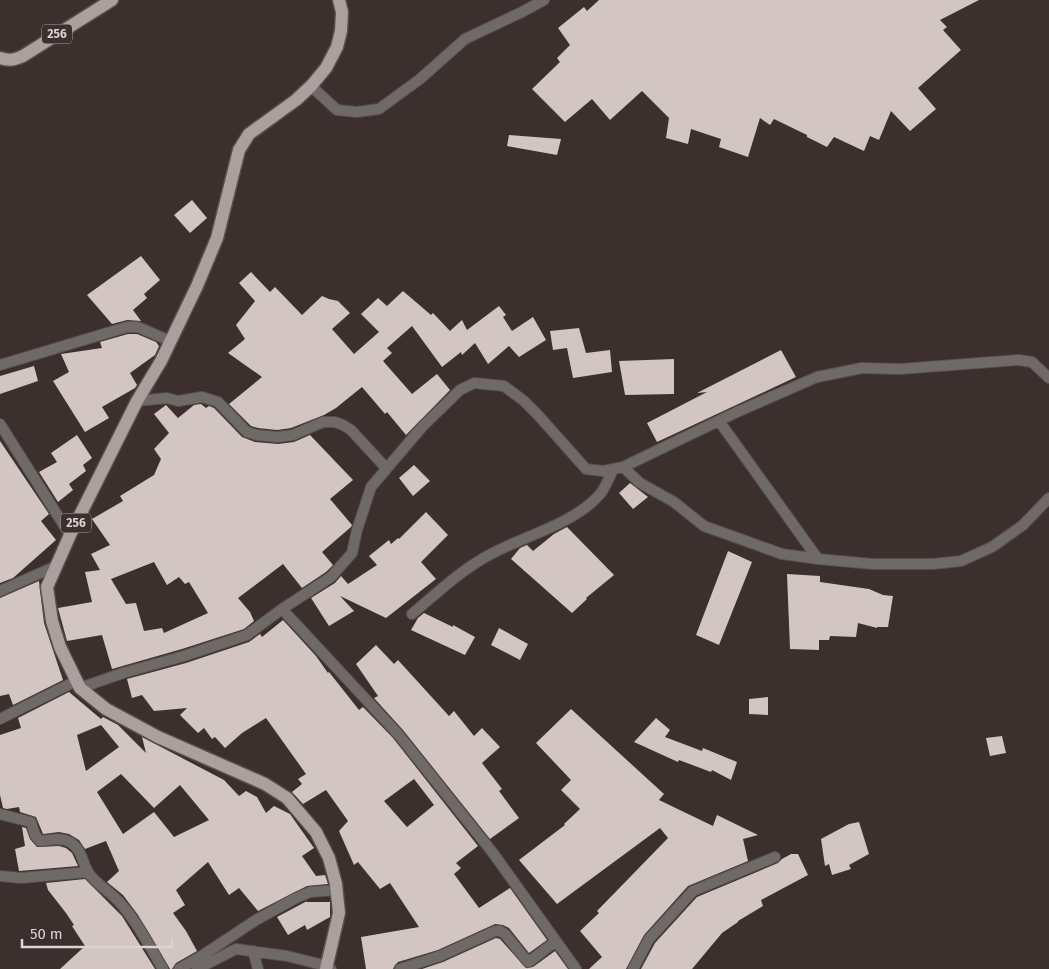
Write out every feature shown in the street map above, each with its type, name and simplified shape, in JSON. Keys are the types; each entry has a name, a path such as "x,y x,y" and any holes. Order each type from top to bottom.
{"main road":[{"name":"256","path":"0,58 8,61 23,56 112,0"},
{"name":"256","path":"328,968 339,913 337,890 329,858 316,832 287,798 265,784 158,737 95,701 78,685 60,647 52,621 47,587 54,567 137,401 161,361 197,286 217,238 239,150 249,134 296,100 326,68 337,47 341,31 342,12 340,0"}],"street":[{"path":"311,86 336,110 358,112 380,109 420,79 465,39 544,0"},
{"path":"0,365 127,327 138,327 170,341"},
{"path":"0,719 78,685 184,656 247,635 282,609 331,577 352,553 357,530 372,487 386,468 422,427 460,390 474,383 504,386 538,414 586,469 603,471 618,468 817,377 862,368 900,369 1020,360 1032,362 1049,378"},
{"path":"137,401 167,398 178,401 202,397 218,402 247,432 257,436 277,437 293,435 323,422 343,424 351,430 386,468"},
{"path":"719,421 818,559"},
{"path":"0,424 70,535"},
{"path":"618,468 674,502 704,526 782,554 873,564 961,562 992,547 1023,525 1049,498"},
{"path":"412,614 490,554 545,530 580,510 602,492 618,468"},
{"path":"0,591 54,567"},
{"path":"282,609 398,734 493,853 576,969"},
{"path":"0,814 31,822 35,835 40,842 63,839 80,850 88,872 102,887 120,901 164,969"},
{"path":"633,969 649,939 693,891 776,857"},
{"path":"0,876 21,878 88,872"},
{"path":"179,969 256,920 296,898 310,892 337,890"},
{"path":"400,969 440,956 495,931 505,934 528,962 556,940"},
{"path":"197,969 236,949 287,956 328,968"},
{"path":"253,952 258,969"}],"building":[{"path":"599,0 979,0 940,20 947,27 943,30 961,50 918,88 936,109 910,131 891,111 879,140 870,136 864,151 834,137 827,147 774,119 770,125 760,118 748,157 719,147 721,139 691,129 688,144 666,138 669,118 642,91 610,120 592,99 565,122 532,89 560,62 557,58 570,45 558,28 584,7 587,11"},
{"path":"509,135 561,139 557,155 507,146"},
{"path":"192,200 207,218 190,233 174,215"},
{"path":"141,256 160,280 144,294 147,298 133,310 141,321 127,320 112,324 87,295"},
{"path":"251,272 270,292 275,287 302,315 322,296 338,301 350,313 332,329 354,354 379,332 361,314 378,298 387,306 403,291 431,315 433,313 450,331 462,320 467,330 499,306 506,315 503,317 512,331 533,317 546,340 519,357 509,346 488,364 475,343 462,355 461,352 442,367 412,326 387,348 392,353 383,361 412,394 437,374 450,390 406,435 387,412 385,414 362,387 324,415 291,428 277,430 258,428 251,426 229,404 262,377 228,353 245,339 236,325 255,301 239,283"},
{"path":"579,328 586,353 610,350 612,372 573,378 567,348 553,350 550,331"},
{"path":"128,334 137,334 156,342 159,346 155,355 130,373 137,385 135,388 102,407 109,418 85,432 53,381 69,372 61,354 102,348 100,342"},
{"path":"781,350 796,377 657,442 647,423 707,392 697,393"},
{"path":"674,359 674,394 625,395 619,361"},
{"path":"34,366 38,381 0,394 0,376"},
{"path":"201,404 206,408 209,406 214,408 242,437 255,442 278,444 294,442 310,435 353,480 330,499 352,525 322,552 333,565 302,588 283,564 238,598 250,612 254,621 244,629 112,669 102,635 67,641 58,608 92,602 85,572 100,570 91,554 110,545 92,519 123,501 120,496 154,475 161,459 154,449 169,433 154,414 166,405 178,418 194,405","holes":["154,562 167,585 179,577 185,584 189,582 208,613 164,633 162,628 144,631 136,603 126,604 111,579"]},
{"path":"77,435 92,458 83,465 86,471 69,484 73,490 58,502 39,472 57,462 51,453"},
{"path":"0,441 49,514 41,521 56,540 13,578 0,583"},
{"path":"414,465 430,481 413,496 399,478"},
{"path":"630,483 648,497 633,509 619,493"},
{"path":"426,512 448,535 421,562 436,579 386,618 340,596 354,611 329,626 311,598 335,583 341,576 348,584 377,565 369,556 389,540 391,544 399,539"},
{"path":"567,527 614,575 586,598 572,613 511,559 520,548 527,545 533,551 554,534"},
{"path":"728,551 752,562 719,645 696,635"},
{"path":"787,574 820,576 820,582 869,589 883,595 893,596 888,627 877,628 858,623 856,637 830,636 829,640 819,640 819,650 790,649"},
{"path":"39,581 44,623 63,680 13,705 9,694 0,696 0,598"},
{"path":"424,613 475,637 465,655 411,630 418,618"},
{"path":"283,620 316,656 359,710 363,707 393,738 478,846 456,863 461,868 454,874 479,908 510,888 547,940 529,953 509,928 495,924 438,950 398,962 393,969 366,969 361,937 419,927 390,883 380,889 358,862 354,865 339,831 348,821 326,790 303,804 292,792 302,784 298,779 306,774 266,718 242,733 225,748 215,737 212,739 204,728 198,733 180,715 187,708 154,711 142,695 132,698 127,679 186,663 249,642 260,634 262,637","holes":["414,779 434,805 407,827 384,801"]},
{"path":"499,628 528,644 520,660 491,645"},
{"path":"376,645 394,664 398,660 449,716 454,711 474,736 482,728 500,747 482,763 502,789 499,791 519,818 490,839 403,730 374,698 378,696 356,664"},
{"path":"69,692 101,719 103,717 118,725 146,753 142,737 224,780 239,796 246,791 257,797 266,813 274,806 290,814 314,848 302,856 316,876 325,875 328,884 307,886 258,911 239,888 229,895 208,862 176,890 185,905 173,913 197,951 176,963 170,969 138,915 123,895 107,882 119,871 106,841 85,849 79,840 69,834 59,832 43,834 36,817 20,812 19,807 3,808 0,795 0,735 21,728 18,718","holes":["101,725 119,747 86,771 77,735","121,774 154,808 180,785 209,820 174,837 154,812 123,834 97,792"]},
{"path":"768,697 768,715 749,714 749,699"},
{"path":"571,709 664,794 659,800 713,826 717,815 758,835 743,839 748,861 688,886 644,935 626,969 589,969 602,957 580,931 668,838 660,828 557,904 519,860 565,825 580,809 561,790 571,780 536,743"},
{"path":"656,718 670,730 665,737 702,751 703,748 737,762 731,780 712,770 711,772 679,760 678,762 634,742"},
{"path":"1002,736 1006,753 990,756 986,738"},
{"path":"859,822 869,854 849,865 851,869 832,875 829,864 825,866 821,839 849,824"},
{"path":"22,827 26,828 30,839 37,847 59,846 66,848 72,853 78,866 19,871 15,849 25,846"},
{"path":"791,854 798,854 808,875 761,900 763,906 722,933 692,969 641,969 655,943 697,897 778,863"},
{"path":"85,879 122,916 155,969 60,969 85,946 72,926 74,925 48,890 46,883"},
{"path":"307,901 330,902 330,917 307,930 305,925 288,935 277,917"},
{"path":"496,938 500,939 526,968 533,967 555,951 568,969 422,969 443,962"}]}
